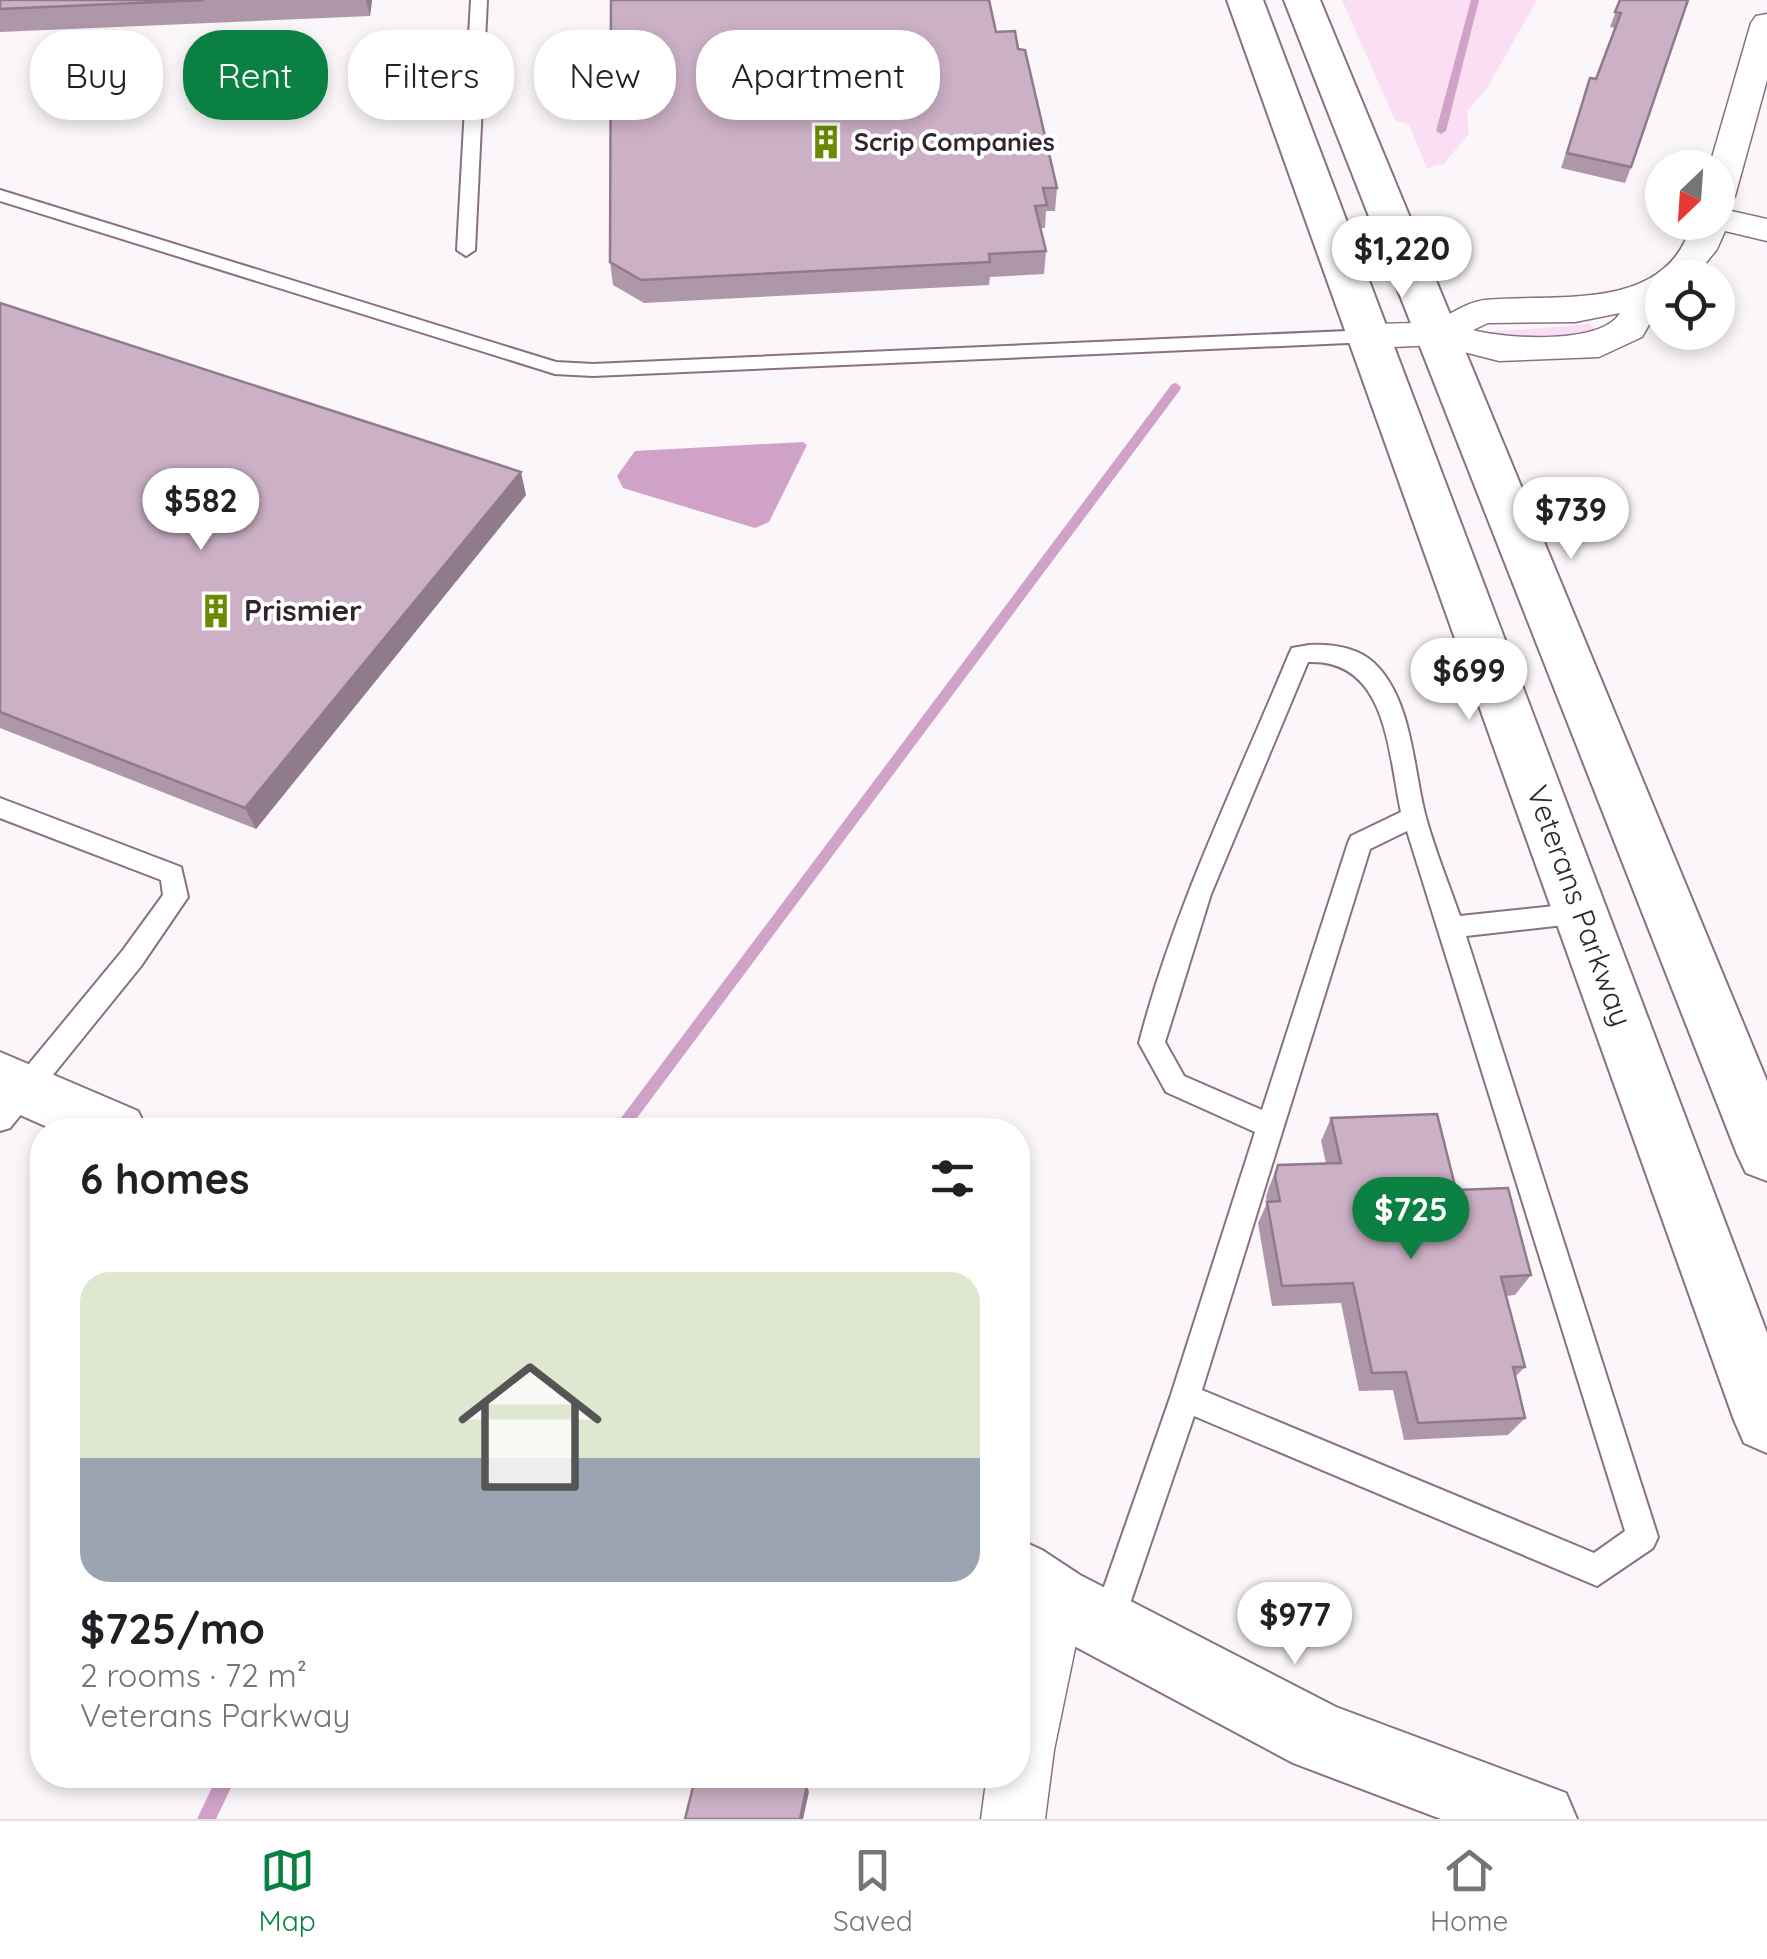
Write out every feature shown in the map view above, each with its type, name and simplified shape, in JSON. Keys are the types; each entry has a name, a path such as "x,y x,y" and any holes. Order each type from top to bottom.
{"main road":[{"name":"Veterans Parkway","path":"1245,0 1767,1420"},
{"path":"1302,0 1767,1154"},
{"path":"8,1096 79,1118"},
{"path":"1060,1600 1319,1737 1467,1805 1540,1819"}],"street":[{"path":"1731,150 1767,23"},
{"path":"1735,222 1767,230"},
{"path":"1686,260 1705,240"},
{"path":"1370,336 1437,333 1499,350 1599,345 1629,329 1645,308"},
{"path":"1030,1718 1060,1600"},
{"path":"1013,1819 1017,1788"}],"lane":[{"path":"466,250 479,0"},
{"path":"0,195 555,368 593,370 1370,336"},
{"path":"1185,1398 1596,1570 1642,1537 1414,817 1389,715 1370,672 1327,650 1300,654 1234,802 1166,980 1152,1043 1174,1084 1270,1126"},
{"path":"0,808 172,874 176,897 132,958 8,1096"},
{"path":"1060,1600 1185,1398 1360,843 1414,817"},
{"path":"1451,927 1582,913"}],"shaded area":[{"path":"1342,0 1537,0 1487,88 1467,111 1469,133 1444,164 1427,168 1409,125 1395,120"},
{"path":"1589,324 1595,329 1561,338 1492,338 1488,332"},
{"path":"803,442 807,445 769,522 755,528 623,488 617,476 635,451"}],"building":[{"path":"0,0 204,0 0,9"},
{"name":"Scrip Companies","path":"611,0 989,0 996,32 1015,31 1018,49 1025,50 1057,188 1043,188 1047,205 1035,206 1046,251 989,254 990,262 641,280 610,262 611,120 676,120 676,30 611,30"},
{"path":"1620,0 1688,0 1631,167 1567,153 1590,78 1596,79 1621,13 1615,12"},
{"name":"Prismier","path":"0,303 521,472 245,808 0,712"},
{"path":"1437,1114 1456,1190 1508,1188 1531,1275 1501,1277 1525,1367 1513,1367 1525,1418 1418,1423 1406,1372 1372,1373 1353,1283 1282,1286 1267,1202 1280,1201 1275,1176 1278,1165 1341,1163 1331,1118"},
{"path":"693,1788 806,1788 800,1819 685,1819"}],"waterway":[{"path":"1441,131 1475,0"},
{"path":"628,1118 1176,387"},
{"path":"206,1819 222,1788"}],"place":[{"name":"Scrip Companies","path":"826,142"},
{"name":"Prismier","path":"216,611"}]}
